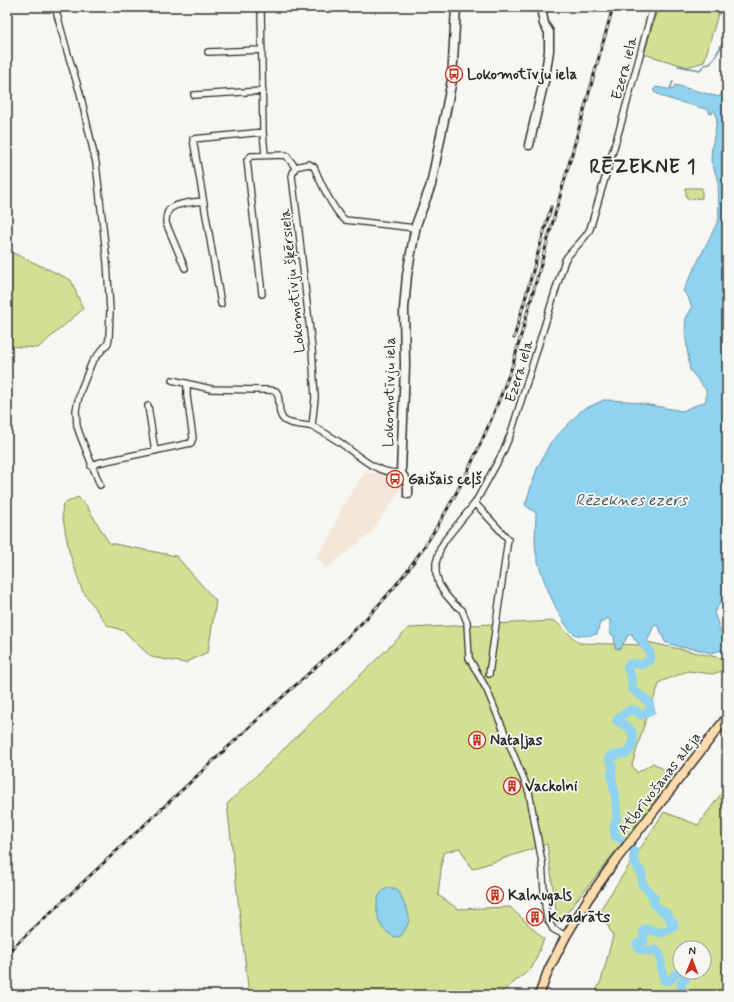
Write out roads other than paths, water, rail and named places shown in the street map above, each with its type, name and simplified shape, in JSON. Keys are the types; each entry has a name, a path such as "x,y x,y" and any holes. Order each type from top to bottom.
{"main road":[{"name":"Atbrīvošanas aleja","path":"539,995 549,969 566,936 588,899 612,865 727,718"}],"street":[{"path":"55,7 66,51 80,93 96,167 107,263 110,310 108,343 92,362 80,392 76,410 77,426 91,466 100,485"},
{"path":"261,7 263,132 265,155"},
{"name":"Lokomotīvju iela","path":"408,494 408,484 401,473 405,365 405,293 415,228 431,185 450,87 456,7"},
{"path":"530,145 545,77 549,51 549,32 544,24 541,7"},
{"name":"Ezera iela","path":"566,936 553,929 548,918 545,905 542,862 529,792 487,690 469,658 469,634 467,622 462,610 446,595 440,584 436,573 436,563 440,549 445,540 475,503 512,433 565,260 585,238 590,229 653,7"},
{"path":"208,52 262,50"},
{"path":"194,95 263,91"},
{"path":"221,304 193,139 263,132"},
{"name":"Lokomotīvju šķērsiela","path":"262,294 247,161 251,156 286,155 295,167 292,176 312,349 314,395 312,426"},
{"path":"295,167 309,164 314,167 339,215 344,220 415,228"},
{"path":"185,268 166,223 167,216 169,210 175,206 203,200"},
{"path":"172,380 211,389 274,390 278,395 282,419 289,422 312,426 342,444 372,466 390,472 401,473"},
{"path":"91,466 97,462 188,445 192,442 193,438 187,383"},
{"path":"148,406 155,451"},
{"path":"475,503 508,540 489,674"}],"water":[{"name":"Rēzeknes ezers","path":"675,85 719,97 725,88 727,88 727,590 714,613 727,649 710,653 680,647 665,642 659,627 655,625 648,641 644,645 640,645 634,639 632,634 629,634 620,649 615,648 614,636 610,634 610,620 607,618 604,622 600,622 597,634 582,636 573,633 556,608 545,583 536,553 536,513 525,505 537,469 550,443 582,410 604,400 628,401 682,411 706,401 706,390 690,370 685,332 686,318 692,308 688,297 683,291 719,219 718,180 711,161 717,120 715,111 713,111 712,114 709,113 709,110 666,98 654,92 656,87 673,90"},
{"path":"396,888 408,912 409,922 401,936 394,937 382,927 380,923 377,912 377,901 382,892 387,889"}],"waterway":[{"path":"678,66 700,70 704,65 710,64 721,46 726,33 725,21 721,15 711,7"},
{"path":"670,89 673,81"},
{"path":"620,839 615,836 614,827 617,816 615,793 611,775 613,766 609,759 610,756 628,753 632,744 633,737 631,731 628,727 617,721 618,718 630,710 635,710 641,715 651,711 649,702 632,689 632,679 627,667 629,664 634,663 641,665 650,660 650,653 644,645"},
{"path":"635,851 633,859 642,874 642,884 654,897 654,905 668,914 670,920 674,924 674,927 662,933 645,929 643,933 644,941 637,944 639,949 646,951 657,950 661,958 662,972 665,981 672,978"},
{"path":"685,980 681,983 682,992 687,995"}],"railway":[{"path":"7,953 354,631 390,592 424,547 440,522 468,471 492,418 513,364 613,7"},
{"path":"514,338 551,207"}],"place":[{"name":"Lokomotīvju iela","path":"454,74"},
{"name":"Gaišais ceļš","path":"395,479"},
{"name":"Nataļjas","path":"477,740"},
{"name":"Vackolni","path":"512,786"},
{"name":"Kalnugals","path":"495,895"},
{"name":"Kvadrāts","path":"535,917"}],"district":[{"name":"RĒZEKNE 1","path":"643,166"}]}
